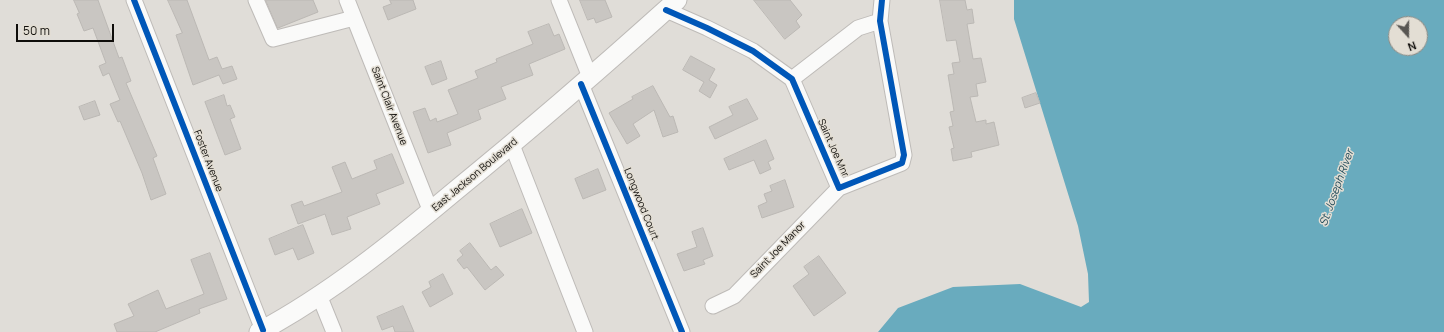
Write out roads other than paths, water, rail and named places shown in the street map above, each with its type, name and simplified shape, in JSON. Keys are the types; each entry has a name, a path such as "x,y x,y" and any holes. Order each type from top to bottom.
{"main road":[{"name":"East Jackson Boulevard","path":"261,331 319,295 431,212 512,145 672,5"}],"street":[{"name":"Foster Avenue","path":"134,0 261,331"},
{"path":"256,0 273,38 354,18"},
{"name":"Saint Clair Avenue","path":"347,0 431,212"},
{"name":"Longwood Court","path":"560,0 586,80 682,332"},
{"name":"Saint Joe Mnr","path":"792,79 839,188 902,163 904,154 880,20 882,0"},
{"path":"672,5 707,28 753,51 792,79 858,28 880,20"},
{"path":"512,145 585,332"},
{"name":"Saint Joe Manor","path":"713,306 734,296 839,188"},
{"path":"319,295 334,332"}],"water":[{"name":"St. Joseph River","path":"1014,0 1444,0 1444,332 878,332 898,308 953,287 1020,284 1081,307 1089,302 1088,274 1078,226 1014,19"}]}
